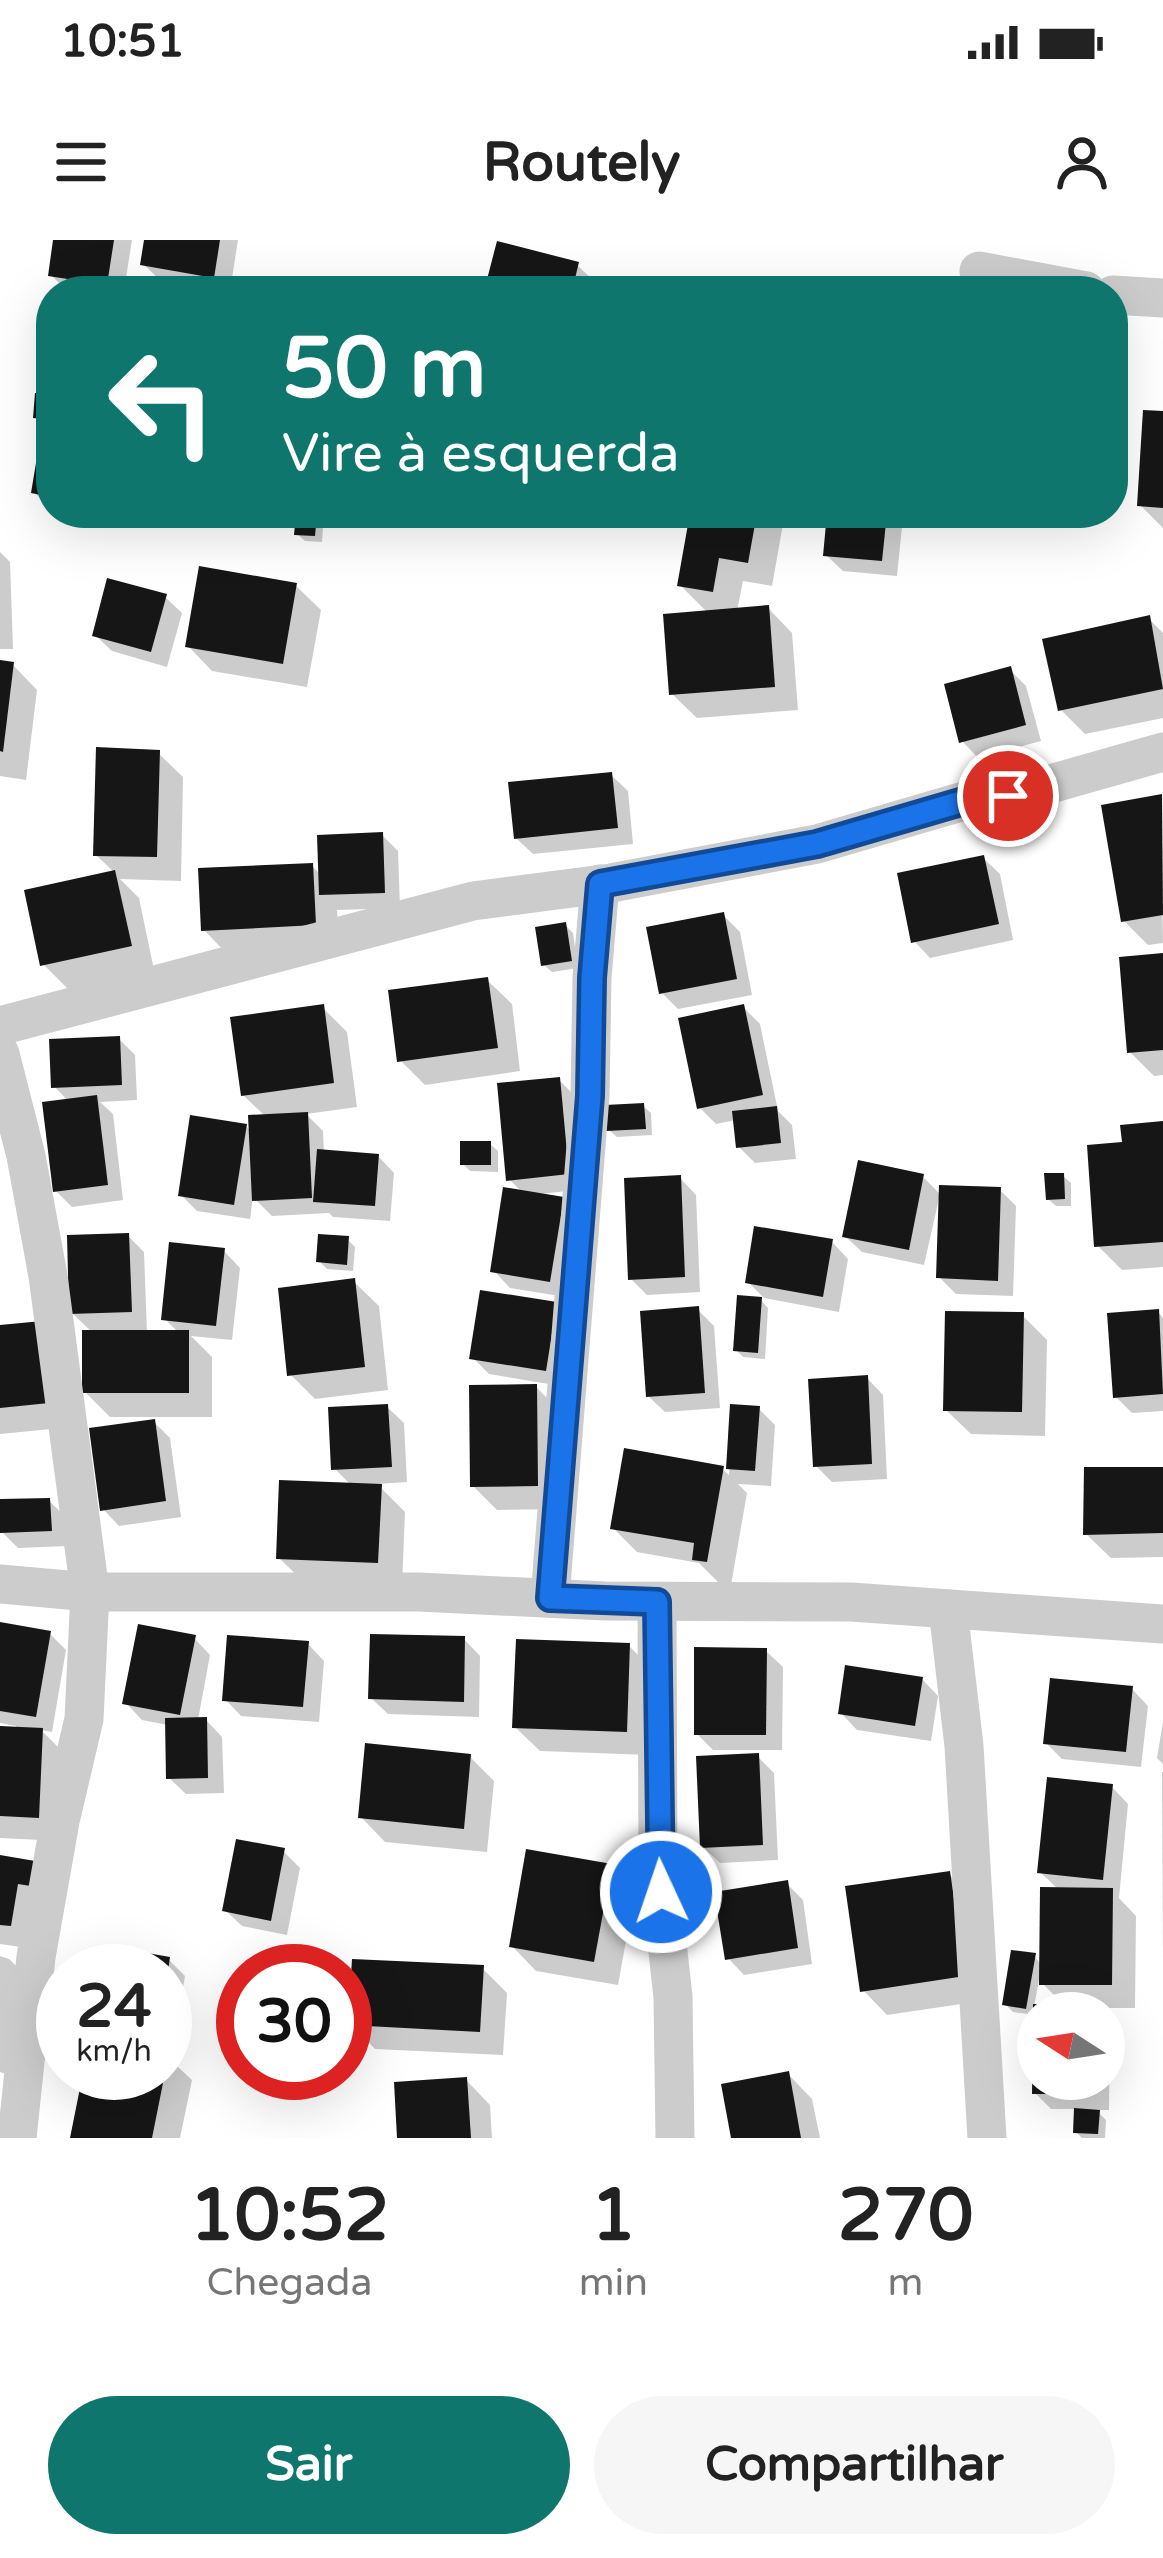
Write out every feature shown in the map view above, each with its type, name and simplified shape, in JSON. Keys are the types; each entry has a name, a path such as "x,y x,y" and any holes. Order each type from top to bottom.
{"street":[{"path":"979,271 1006,276"},
{"path":"1128,296 1163,298"},
{"path":"0,1026 473,901 600,884 817,844 964,801 1008,796 1163,752"},
{"path":"550,1598 590,1096 600,884"},
{"path":"0,1054 26,1156 48,1276 90,1592 84,1719 59,1821 36,1957 17,2138"},
{"path":"0,1584 90,1592 418,1592 657,1602 851,1602 1163,1624"},
{"path":"657,1602 658,1862 673,1997 675,2138"},
{"path":"948,1609 964,1746 987,2138"}],"building":[{"path":"53,240 114,240 108,276 48,276"},
{"path":"144,240 220,240 214,276 140,265"},
{"path":"497,241 579,262 576,276 488,276"},
{"path":"1143,410 1163,411 1163,508 1137,506"},
{"path":"295,528 316,528 315,536 294,535"},
{"path":"687,528 754,528 748,563 719,558 713,592 677,586"},
{"path":"826,528 885,528 882,561 823,556"},
{"path":"199,566 297,583 283,664 185,647"},
{"path":"107,578 167,594 151,652 92,636"},
{"path":"769,605 775,687 669,695 663,614"},
{"path":"1150,615 1163,689 1058,711 1042,639"},
{"path":"0,660 14,662 3,752 0,751"},
{"path":"1011,666 1026,725 959,743 944,684"},
{"path":"96,747 160,750 157,857 93,856"},
{"path":"612,772 618,828 514,839 508,782"},
{"path":"1162,794 1163,915 1121,922 1101,805"},
{"path":"383,832 385,893 319,895 317,835"},
{"path":"984,855 999,924 911,943 897,873"},
{"path":"313,863 316,925 201,931 198,868"},
{"path":"115,870 132,946 40,966 24,890"},
{"path":"724,912 737,979 659,994 646,927"},
{"path":"566,922 572,961 541,966 535,927"},
{"path":"1163,953 1163,1050 1127,1053 1119,957"},
{"path":"488,977 498,1048 397,1062 388,990"},
{"path":"324,1004 334,1083 241,1096 230,1017"},
{"path":"744,1004 763,1095 697,1109 678,1018"},
{"path":"120,1036 122,1085 51,1088 49,1039"},
{"path":"560,1077 569,1174 506,1181 497,1083"},
{"path":"97,1095 108,1185 53,1192 42,1102"},
{"path":"644,1103 646,1129 606,1131 605,1105"},
{"path":"777,1106 781,1143 736,1148 732,1111"},
{"path":"308,1112 312,1198 252,1201 248,1115"},
{"path":"190,1115 247,1124 234,1205 178,1196"},
{"path":"1163,1121 1163,1242 1094,1247 1087,1145 1122,1142 1120,1125"},
{"path":"460,1141 491,1141 491,1165 460,1165"},
{"path":"317,1149 379,1154 375,1206 313,1202"},
{"path":"858,1160 924,1174 909,1250 842,1237"},
{"path":"1044,1173 1064,1173 1065,1199 1046,1200"},
{"path":"681,1175 685,1277 628,1280 624,1178"},
{"path":"939,1185 1001,1187 998,1281 936,1278"},
{"path":"503,1187 564,1197 550,1282 490,1272"},
{"path":"754,1226 833,1239 823,1297 745,1283"},
{"path":"129,1233 132,1312 69,1314 67,1235"},
{"path":"318,1234 349,1236 347,1265 316,1262"},
{"path":"169,1242 225,1248 216,1326 161,1320"},
{"path":"355,1278 365,1367 287,1376 278,1288"},
{"path":"480,1290 557,1302 546,1371 469,1359"},
{"path":"737,1295 762,1297 758,1353 733,1351"},
{"path":"699,1306 705,1393 646,1397 640,1311"},
{"path":"1159,1309 1163,1394 1113,1398 1107,1313"},
{"path":"945,1311 1024,1312 1022,1412 943,1411"},
{"path":"42,1321 49,1403 0,1408 0,1325"},
{"path":"82,1330 189,1330 189,1393 82,1393"},
{"path":"868,1375 872,1464 813,1467 808,1379"},
{"path":"537,1384 538,1486 470,1487 469,1385"},
{"path":"388,1404 392,1467 331,1470 328,1407"},
{"path":"730,1404 760,1406 755,1471 726,1469"},
{"path":"155,1419 166,1501 100,1511 89,1428"},
{"path":"624,1448 724,1466 707,1562 692,1560 694,1543 610,1529"},
{"path":"1084,1467 1163,1467 1163,1533 1083,1535"},
{"path":"279,1480 382,1484 378,1563 276,1559"},
{"path":"50,1498 52,1531 0,1533 0,1499"},
{"path":"0,1622 51,1631 36,1717 0,1711"},
{"path":"138,1624 196,1635 180,1715 122,1704"},
{"path":"370,1634 465,1636 464,1702 368,1699"},
{"path":"227,1635 309,1641 303,1707 222,1701"},
{"path":"516,1639 630,1643 627,1732 512,1728"},
{"path":"694,1647 767,1648 766,1735 694,1735"},
{"path":"845,1665 923,1677 915,1726 838,1714"},
{"path":"1050,1678 1133,1686 1126,1752 1043,1744"},
{"path":"207,1717 208,1778 166,1779 165,1718"},
{"path":"0,1726 43,1728 39,1818 0,1816"},
{"path":"365,1743 471,1754 464,1829 358,1818"},
{"path":"759,1753 763,1845 700,1848 696,1756"},
{"path":"1047,1777 1113,1784 1103,1880 1037,1873"},
{"path":"236,1839 285,1848 271,1921 222,1911"},
{"path":"526,1849 612,1864 594,1962 509,1947"},
{"path":"0,1855 41,1862 37,1887 18,1884 11,1926 0,1925"},
{"path":"950,1871 965,1976 860,1992 845,1886"},
{"path":"788,1880 798,1948 725,1960 714,1892"},
{"path":"1040,1887 1113,1888 1112,1985 1039,1985"},
{"path":"1011,1950 1036,1953 1029,1992 1017,1992 1017,2008 1002,2005"},
{"path":"372,1960 484,1965 480,2032 372,2026"},
{"path":"789,2071 801,2138 731,2138 721,2084"},
{"path":"467,2077 471,2138 397,2138 394,2082"},
{"path":"78,2100 160,2100 152,2138 70,2138"},
{"path":"1074,2108 1100,2110 1098,2134 1073,2133"}],"route":[{"path":"661,1892 657,1602 550,1598 590,1096 600,884 817,844 964,801 1008,796"}]}
